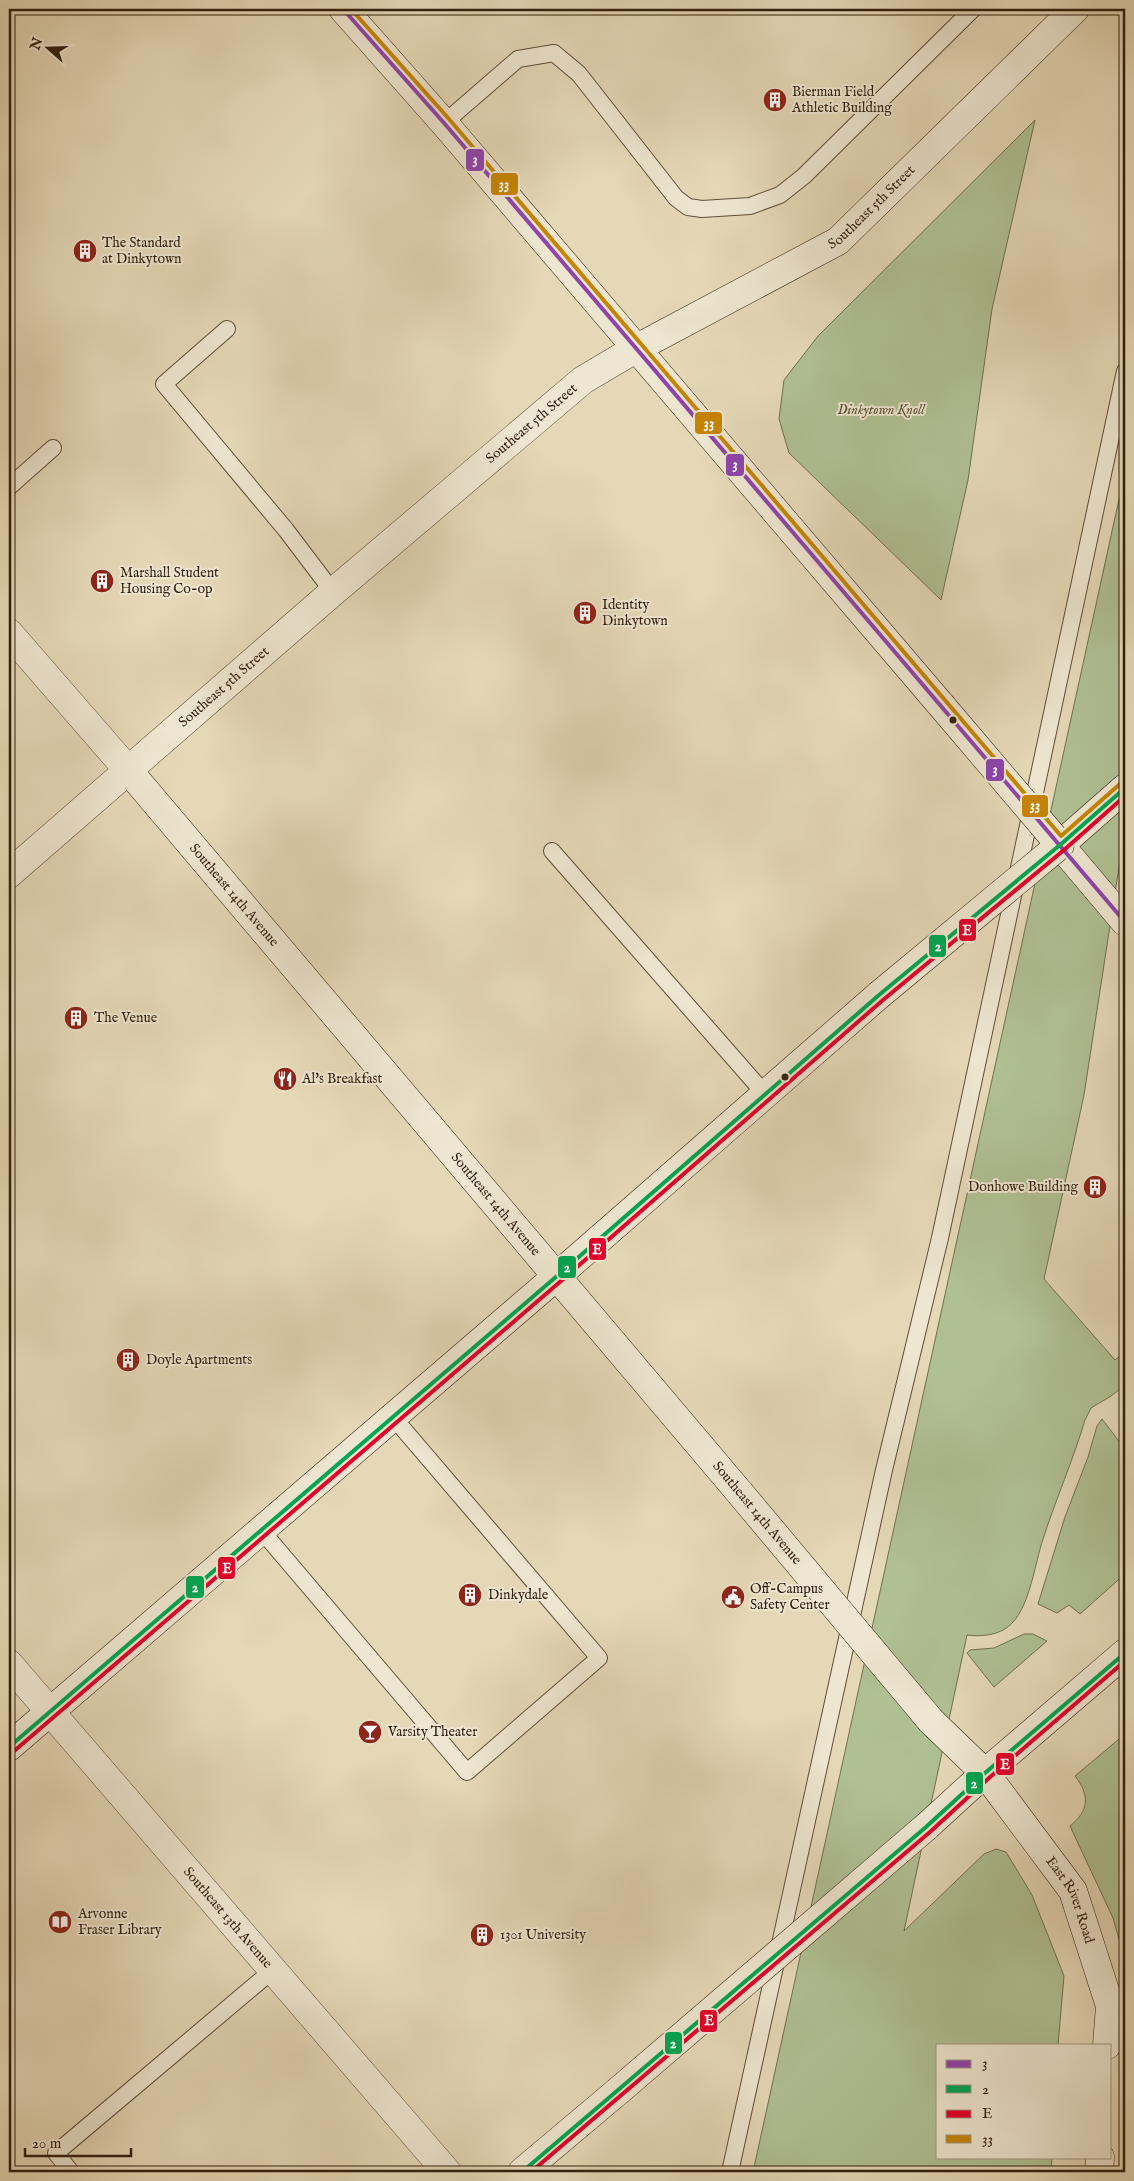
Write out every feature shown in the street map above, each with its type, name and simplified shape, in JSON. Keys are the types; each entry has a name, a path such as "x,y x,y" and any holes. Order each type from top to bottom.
{"street":[{"path":"343,9 444,123 637,348 684,407 1125,922"},
{"name":"Southeast 5th Street","path":"9,874 333,592 582,380 637,348 838,240 1075,9"},
{"name":"Southeast 14th Avenue","path":"9,632 557,1276 931,1721 985,1773"},
{"path":"9,1747 557,1276 879,995 1060,845 1125,788"},
{"path":"522,2172 926,1827 985,1773 1125,1653"},
{"name":"Southeast 13th Avenue","path":"9,1664 447,2172"},
{"name":"East River Road","path":"985,1773 1073,1891 1110,2006 1107,2044"},
{"path":"1100,2158 1100,2172"}],"lane":[{"path":"444,123 518,59 554,53 580,74 676,198 688,207 702,210 750,206 780,195 804,176 973,9"},
{"path":"228,329 164,384 286,530 333,592"},
{"path":"730,2172 882,1480 940,1238 1125,371"},
{"path":"9,487 53,448"},
{"path":"552,851 765,1094"},
{"path":"261,1530 468,1772 600,1658 393,1417"},
{"path":"72,2172 56,2153 273,1970"}],"green space":[{"name":"Dinkytown Knoll","path":"1035,120 992,309 968,480 941,600 789,453 779,419 784,380 818,336"},
{"path":"1125,472 1125,828 1084,1095 1044,1279 1115,1360 1125,1352 1125,1385 1091,1408 1085,1420 1043,1539 1028,1594 1019,1614 1003,1630 979,1636 967,1635 904,1931 984,1854 996,1849 1006,1852 1032,1895 1064,1976 1058,2044 936,2044 936,2158 1052,2158 1051,2172 753,2172"},
{"path":"1102,1419 1125,1449 1125,1574 1080,1614 1069,1605 1057,1613 1038,1604 1065,1517 1088,1457 1097,1426"},
{"path":"1024,1634 1033,1634 1047,1641 994,1687 967,1653 970,1650 994,1648"},
{"path":"1125,1734 1125,1960 1113,1918 1070,1826 1081,1815 1085,1802 1083,1790 1075,1776"}],"transit line":[{"name":"3","path":"343,9 444,123 1125,922"},
{"name":"33","path":"351,9 449,119 1061,836 1121,783"},
{"name":"2","path":"9,1747 557,1276 879,995 1060,845 1125,788"},
{"name":"E","path":"13,1752 561,1281 883,1000 1064,850 1125,796"},
{"name":"2","path":"522,2172 926,1827 985,1773 1125,1653"},
{"name":"E","path":"531,2172 930,1832 989,1778 1125,1661"}],"place":[{"name":"Bierman Field Athletic Building","path":"775,100"},
{"name":"The Standard at Dinkytown","path":"85,251"},
{"name":"Marshall Student Housing Co-op","path":"102,581"},
{"name":"Identity Dinkytown","path":"585,613"},
{"name":"The Venue","path":"76,1018"},
{"name":"Al's Breakfast","path":"285,1079"},
{"name":"Donhowe Building","path":"1095,1187"},
{"name":"Doyle Apartments","path":"128,1360"},
{"name":"Dinkydale","path":"470,1595"},
{"name":"Off-Campus Safety Center","path":"733,1597"},
{"name":"Varsity Theater","path":"370,1732"},
{"name":"Arvonne Fraser Library","path":"60,1922"},
{"name":"1301 University","path":"482,1935"}]}
